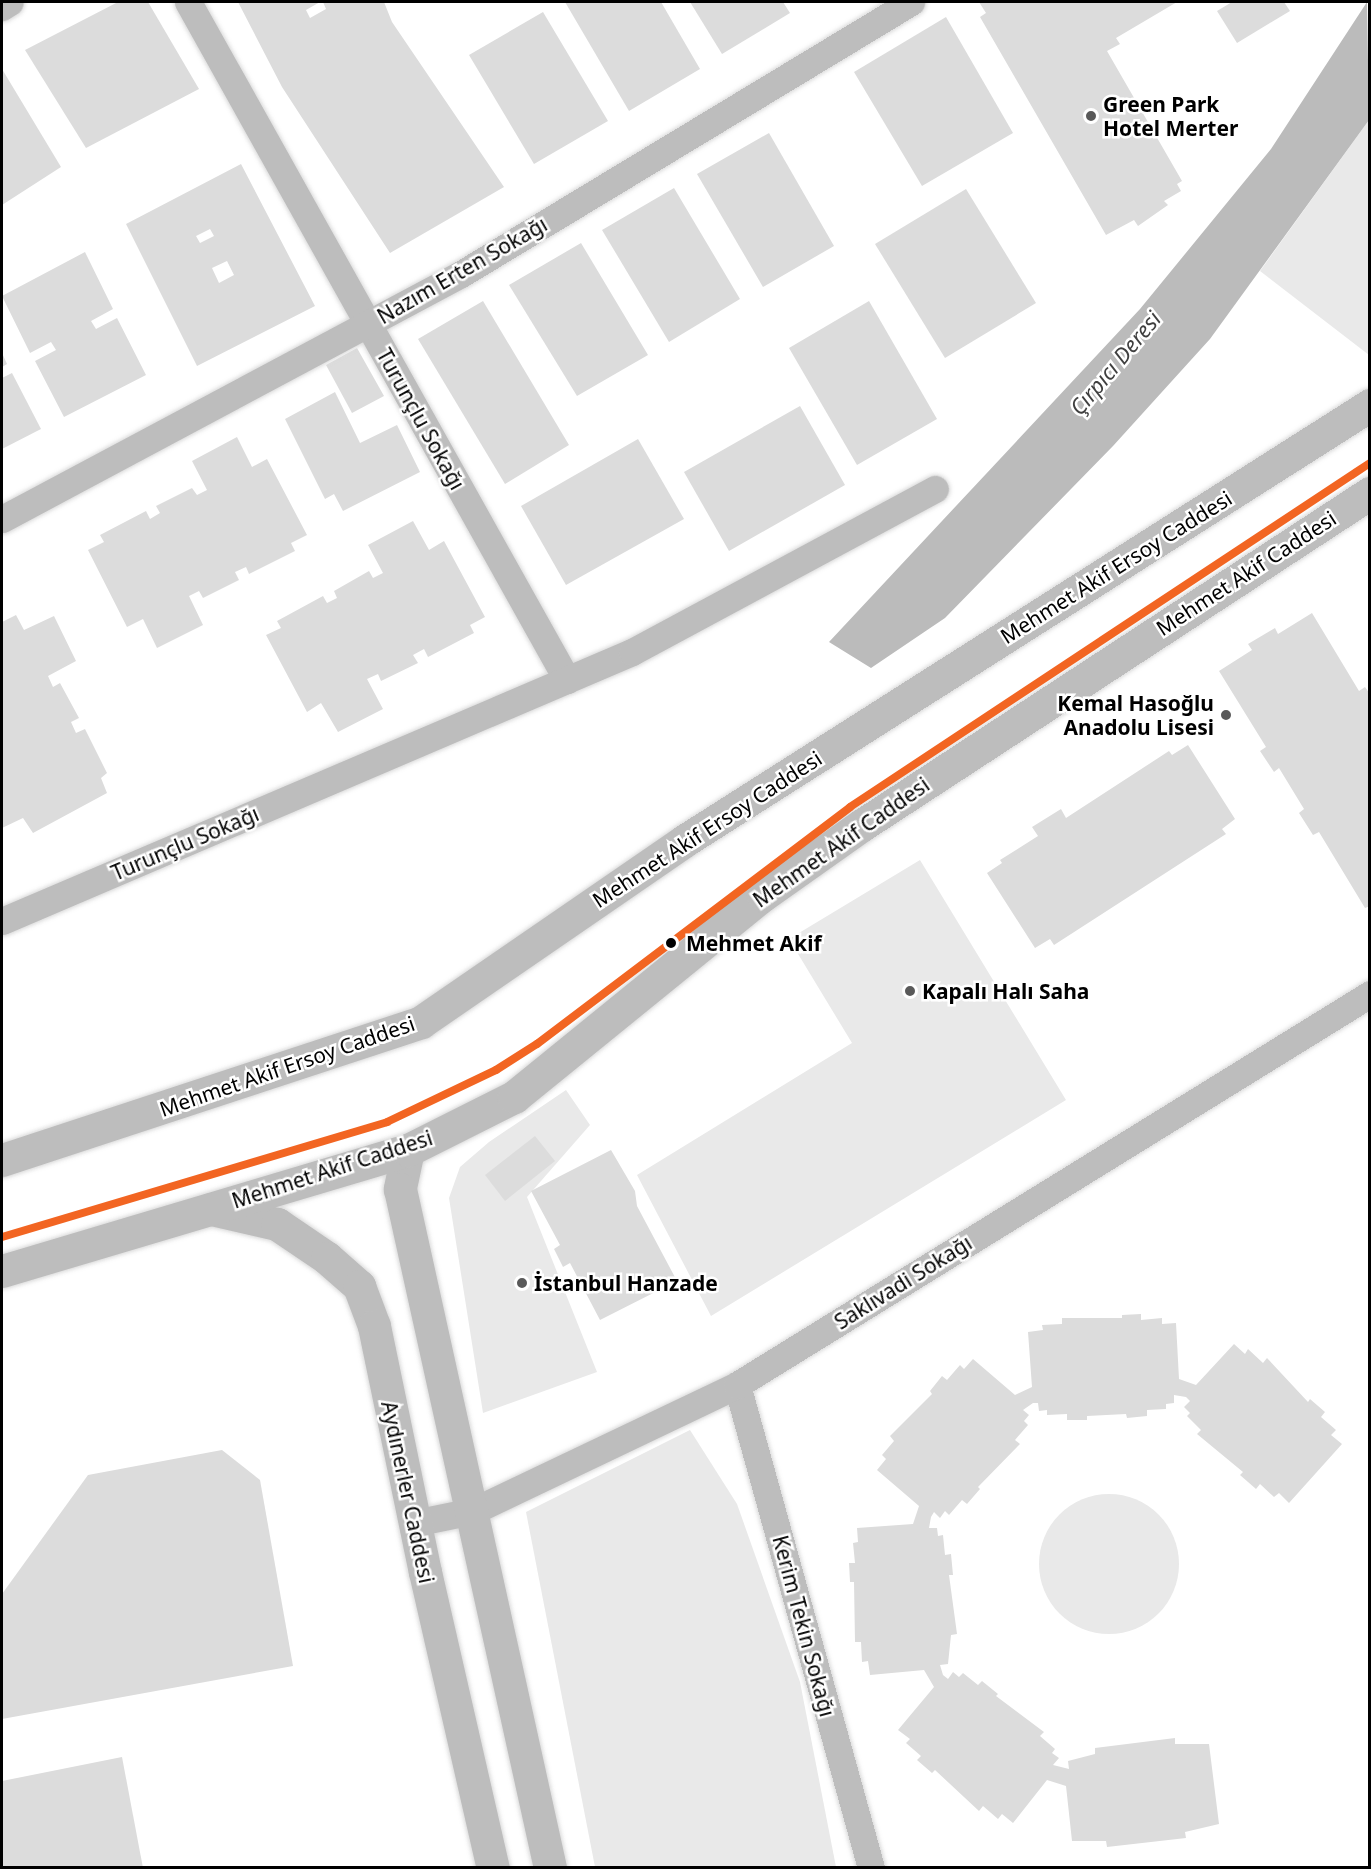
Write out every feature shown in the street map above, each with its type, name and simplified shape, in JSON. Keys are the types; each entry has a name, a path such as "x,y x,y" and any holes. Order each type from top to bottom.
{"main road":[{"name":"Mehmet Akif Ersoy Caddesi","path":"2,1160 421,1022 684,841 1370,405"},
{"name":"Mehmet Akif Caddesi","path":"2,1271 408,1150 514,1098 763,896 844,838 1370,493"},
{"path":"408,1150 400,1189 550,1868"},
{"name":"Aydınerler Caddesi","path":"209,1209 277,1224 327,1258 359,1286 374,1326 414,1523 493,1868"}],"street":[{"path":"2,7 10,2"},
{"name":"Turunçlu Sokağı","path":"189,2 567,680"},
{"name":"Nazım Erten Sokağı","path":"2,519 461,273 911,2"},
{"name":"Turunçlu Sokağı","path":"2,921 632,652 935,489"},
{"name":"Saklıvadi Sokağı","path":"414,1523 472,1511 737,1385 1370,993"},
{"name":"Kerim Tekin Sokağı","path":"737,1385 871,1868"}],"shaded area":[{"path":"1369,120 1369,355 1260,271"},
{"path":"920,860 1066,1100 711,1316 637,1175 852,1043 789,939"},
{"path":"566,1090 590,1125 527,1197 597,1372 483,1413 449,1198 460,1167 489,1142"},
{"path":"690,1430 737,1504 800,1682 836,1867 595,1867 526,1512"},
{"path":"1109,1494 1136,1499 1159,1514 1174,1537 1179,1564 1174,1591 1159,1614 1136,1629 1109,1634 1082,1629 1059,1614 1044,1591 1039,1564 1044,1537 1059,1514 1082,1499"}],"water":[{"name":"Çırpıcı Deresi","path":"1367,2 1369,120 1210,339 1113,446 945,618 871,668 829,642 1140,309 1271,149"}],"building":[{"path":"118,2 148,2 199,89 86,148 25,50"},
{"path":"238,2 320,2 306,10 310,18 326,9 323,2 384,2 392,22 504,187 390,253 282,87"},
{"path":"565,2 661,2 700,69 629,111"},
{"path":"690,2 783,2 790,13 722,54"},
{"name":"Green Park Hotel Merter","path":"979,2 1177,2 1116,38 1120,44 1107,51 1182,181 1177,184 1181,191 1164,201 1168,205 1138,226 1134,220 1106,235 980,17 986,13"},
{"path":"1232,2 1284,2 1290,11 1237,43 1217,11"},
{"path":"543,12 608,121 534,164 469,55"},
{"path":"946,17 1013,133 922,186 854,72"},
{"path":"2,69 61,167 2,205"},
{"path":"769,133 834,246 763,287 697,174"},
{"path":"241,164 315,306 197,366 126,224","holes":["210,229 214,236 200,243 196,236","227,261 234,275 219,283 212,268"]},
{"path":"674,188 740,299 669,342 602,230"},
{"path":"966,189 1036,303 945,358 875,244"},
{"path":"581,243 648,355 577,396 509,285"},
{"path":"85,252 113,309 91,321 96,329 117,318 146,375 64,417 35,361 56,350 51,342 30,353 2,296"},
{"path":"483,301 569,445 505,484 418,339"},
{"path":"869,301 937,419 857,465 789,348"},
{"path":"357,348 384,396 352,413 326,365"},
{"path":"2,353 7,364 2,367"},
{"path":"12,373 41,429 2,449 2,378"},
{"path":"335,392 360,443 397,425 420,472 343,511 334,494 325,499 285,419"},
{"path":"800,406 845,485 729,551 684,472"},
{"path":"237,437 252,467 267,459 307,535 291,543 295,551 249,574 246,567 235,572 239,580 203,598 199,591 189,596 203,625 157,648 143,619 127,627 88,550 104,542 100,535 146,511 150,519 160,513 156,506 192,488 197,495 207,490 192,461"},
{"path":"638,439 684,519 566,585 521,506"},
{"path":"413,521 429,550 444,541 485,617 470,625 474,633 428,657 424,649 413,655 418,663 381,681 378,674 367,679 383,709 338,732 321,703 307,712 266,635 281,628 277,621 323,596 327,603 337,598 334,591 369,571 373,578 383,573 368,545"},
{"path":"1312,613 1359,691 1365,687 1370,694 1370,906 1365,908 1319,832 1313,835 1299,813 1304,809 1279,768 1274,772 1260,751 1266,747 1219,671 1252,650 1248,644 1275,628 1278,634"},
{"path":"16,615 24,630 54,616 76,661 48,676 53,687 60,683 79,718 71,722 76,733 85,729 107,773 101,778 107,793 33,833 23,818 2,828 2,622"},
{"path":"1188,745 1235,819 1222,829 1226,834 1054,945 1050,939 1035,948 987,873 1002,863 1000,860 1038,836 1032,827 1061,809 1066,818 1169,751 1172,755"},
{"path":"535,1136 555,1161 505,1201 485,1175"},
{"path":"611,1150 635,1191 637,1206 677,1281 600,1320 570,1263 563,1267 554,1249 560,1245 531,1191"},
{"path":"1141,1314 1141,1320 1162,1318 1162,1324 1176,1323 1179,1379 1196,1385 1234,1344 1245,1354 1248,1349 1263,1363 1267,1358 1308,1402 1310,1399 1325,1412 1321,1417 1336,1430 1331,1435 1342,1444 1289,1503 1279,1493 1274,1497 1260,1484 1256,1489 1240,1475 1243,1472 1197,1434 1201,1430 1187,1416 1190,1413 1184,1407 1190,1401 1186,1397 1174,1395 1174,1403 1166,1404 1166,1409 1147,1410 1147,1416 1127,1418 1126,1414 1087,1416 1087,1420 1067,1420 1067,1414 1047,1415 1047,1410 1039,1411 1038,1403 1033,1403 1023,1410 1029,1415 1024,1421 1028,1425 1015,1440 1020,1444 978,1487 980,1489 967,1504 962,1500 949,1515 945,1511 940,1518 934,1512 931,1517 929,1528 937,1528 938,1536 943,1535 945,1555 951,1554 953,1575 949,1575 957,1634 951,1635 948,1664 940,1665 943,1675 948,1679 953,1672 959,1677 963,1673 978,1685 982,1681 998,1694 996,1696 1044,1732 1040,1736 1055,1749 1052,1753 1059,1758 1053,1765 1069,1769 1068,1761 1095,1754 1095,1748 1175,1738 1175,1744 1209,1744 1219,1824 1185,1832 1186,1838 1107,1847 1106,1841 1072,1841 1066,1786 1047,1780 1013,1823 1002,1814 998,1819 983,1806 979,1811 935,1770 932,1773 917,1760 921,1756 906,1743 910,1739 898,1730 934,1687 924,1670 870,1675 868,1661 862,1662 861,1642 855,1642 854,1582 850,1582 849,1563 855,1563 853,1543 858,1542 857,1528 913,1524 919,1506 877,1470 886,1459 882,1455 894,1441 890,1436 932,1394 930,1391 942,1376 947,1380 960,1365 964,1369 973,1359 1015,1395 1032,1387 1028,1332 1043,1330 1042,1325 1062,1324 1062,1318 1122,1318 1122,1315"},
{"path":"222,1450 260,1480 293,1666 2,1719 2,1594 88,1475"},
{"path":"122,1757 143,1868 2,1868 2,1781"}],"transit line":[{"path":"2,1237 387,1122 496,1070 537,1044 850,807 1370,463"}],"place":[{"name":"Green Park Hotel Merter","path":"1091,116"},
{"name":"Kemal Hasoğlu Anadolu Lisesi","path":"1226,715"},
{"name":"Mehmet Akif","path":"671,943"},
{"name":"Kapalı Halı Saha","path":"910,991"},
{"name":"İstanbul Hanzade","path":"522,1283"}]}
